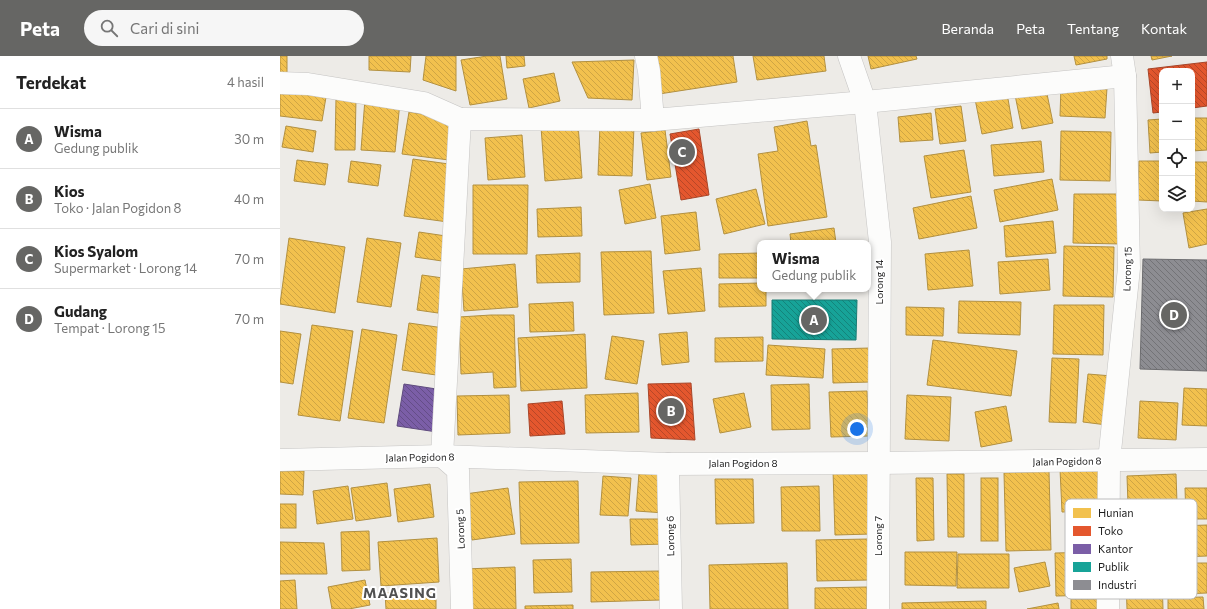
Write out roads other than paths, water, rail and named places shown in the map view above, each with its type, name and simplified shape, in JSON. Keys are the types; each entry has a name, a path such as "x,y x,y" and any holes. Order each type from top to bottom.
{"street":[{"path":"646,56 649,71 653,120"},
{"name":"Lorong 14","path":"849,56 865,102 880,242 878,463"},
{"path":"280,83 308,84 424,103 460,119 653,120 865,102 1123,66"},
{"name":"Lorong 15","path":"1109,499 1109,461 1129,268 1123,66"},
{"path":"442,456 460,119"},
{"name":"Jalan Pogidon 8","path":"280,460 442,456 668,464 1207,459"},
{"name":"Lorong 5","path":"442,456 458,470 462,609"},
{"name":"Lorong 7","path":"878,463 878,609"},
{"name":"Lorong 6","path":"668,464 671,609"},
{"name":"Lorong 15","path":"1108,599 1108,609"}],"place":[{"name":"Kios Syalom","path":"682,152"},
{"name":"Gudang","path":"1174,315"},
{"name":"Wisma","path":"814,320"},
{"name":"Kios","path":"671,411"}],"district":[{"name":"MAASING","path":"400,593"}]}
